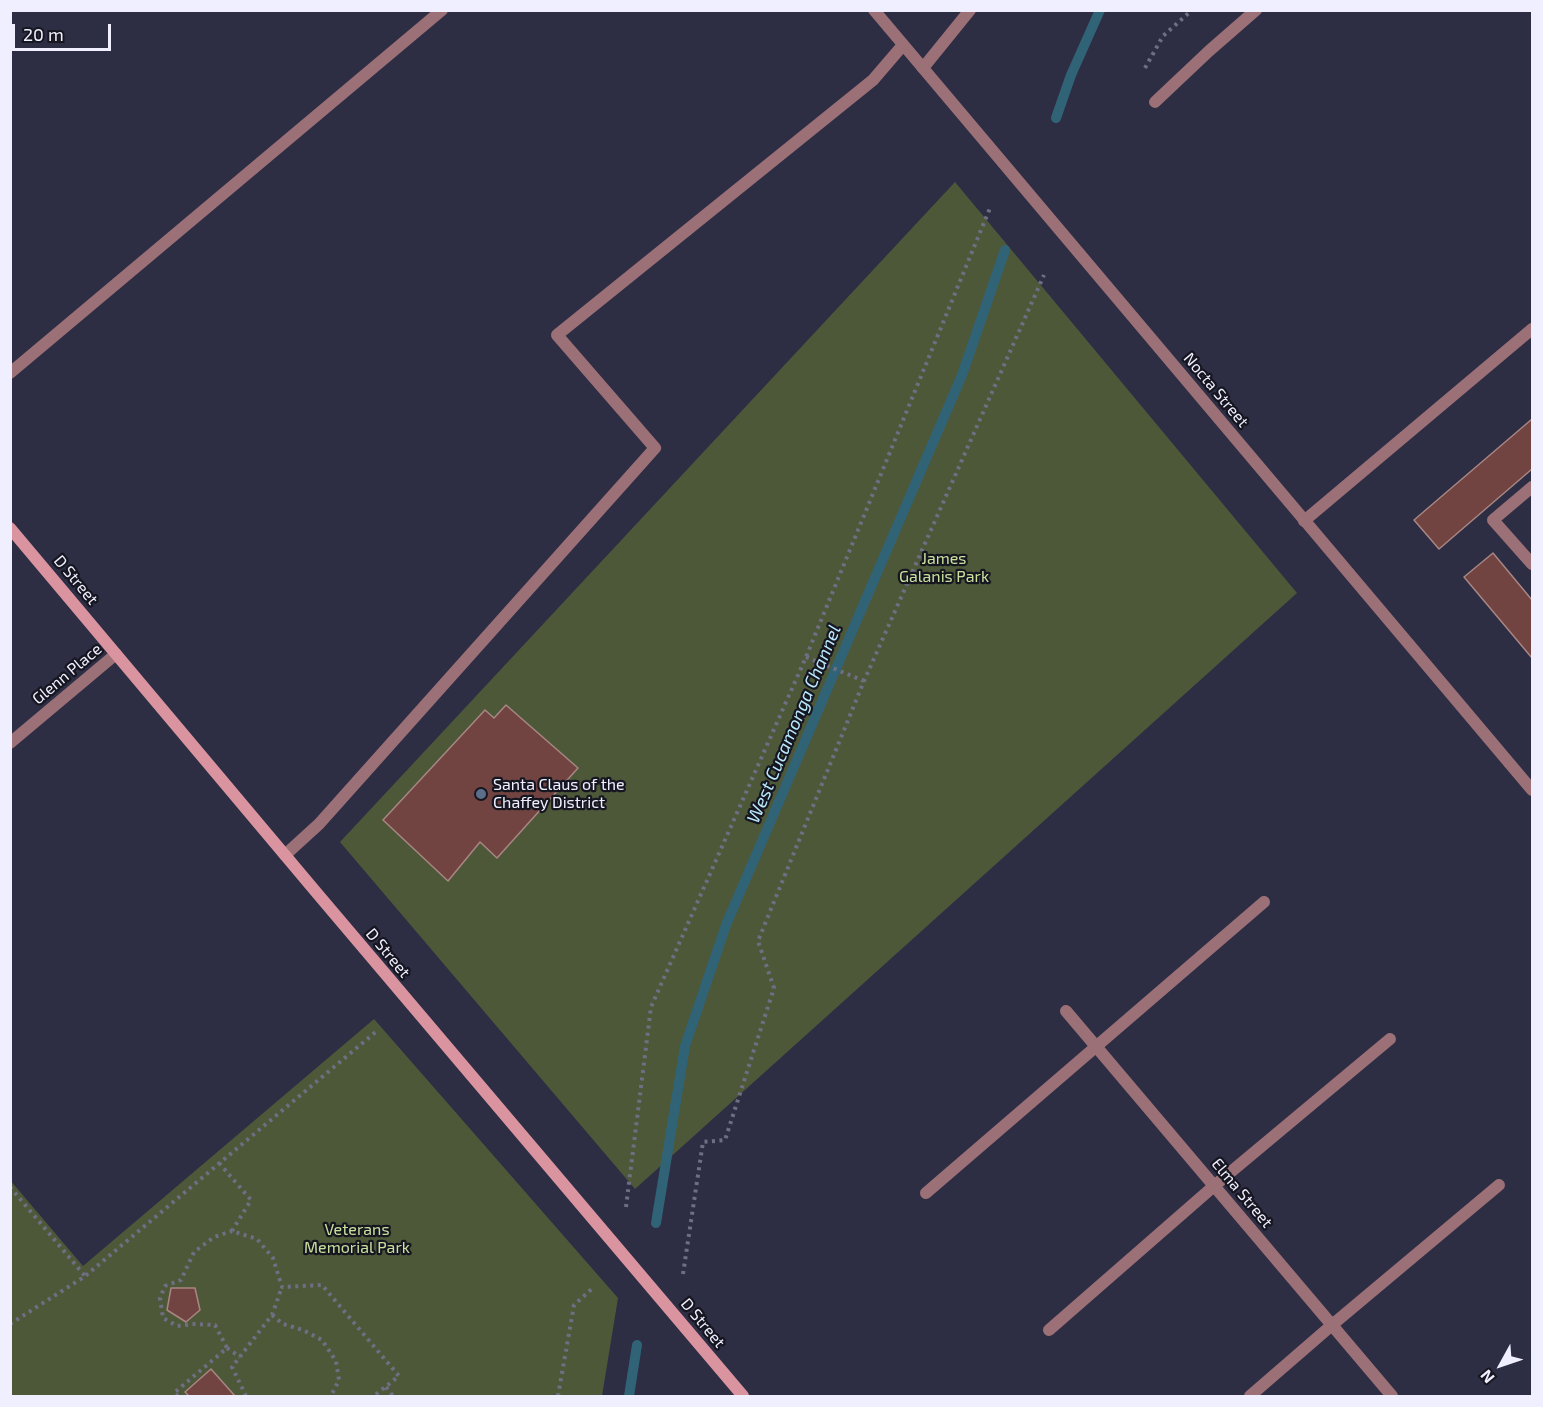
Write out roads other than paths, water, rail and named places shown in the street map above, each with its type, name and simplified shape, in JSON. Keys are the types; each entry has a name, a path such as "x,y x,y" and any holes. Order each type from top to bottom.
{"street":[{"path":"10,373 442,10"},
{"name":"Nocta Street","path":"874,10 1533,790"},
{"path":"923,68 970,10"},
{"path":"1155,102 1256,10"},
{"path":"285,855 319,824 655,448 557,335 873,80 903,45"},
{"path":"1304,521 1533,329"},
{"path":"1533,487 1493,519 1533,564"},
{"name":"D Street","path":"10,528 743,1396"},
{"name":"Glenn Place","path":"10,743 116,654"},
{"path":"926,1193 1264,902"},
{"name":"Elma Street","path":"1066,1011 1392,1396"},
{"path":"1049,1330 1214,1186 1390,1039"},
{"path":"1250,1396 1499,1185"}],"waterway":[{"name":"West Cucamonga Channel","path":"1056,118 1071,75 1100,10"},
{"name":"West Cucamonga Channel","path":"656,1223 685,1046 726,925 962,375 1005,250"},
{"name":"West Cucamonga Channel","path":"629,1396 637,1345"}],"place":[{"name":"Santa Claus of the Chaffey District","path":"481,794"}],"park label":[{"name":"James Galanis Park","path":"944,568"},
{"name":"Veterans Memorial Park","path":"357,1239"}]}
